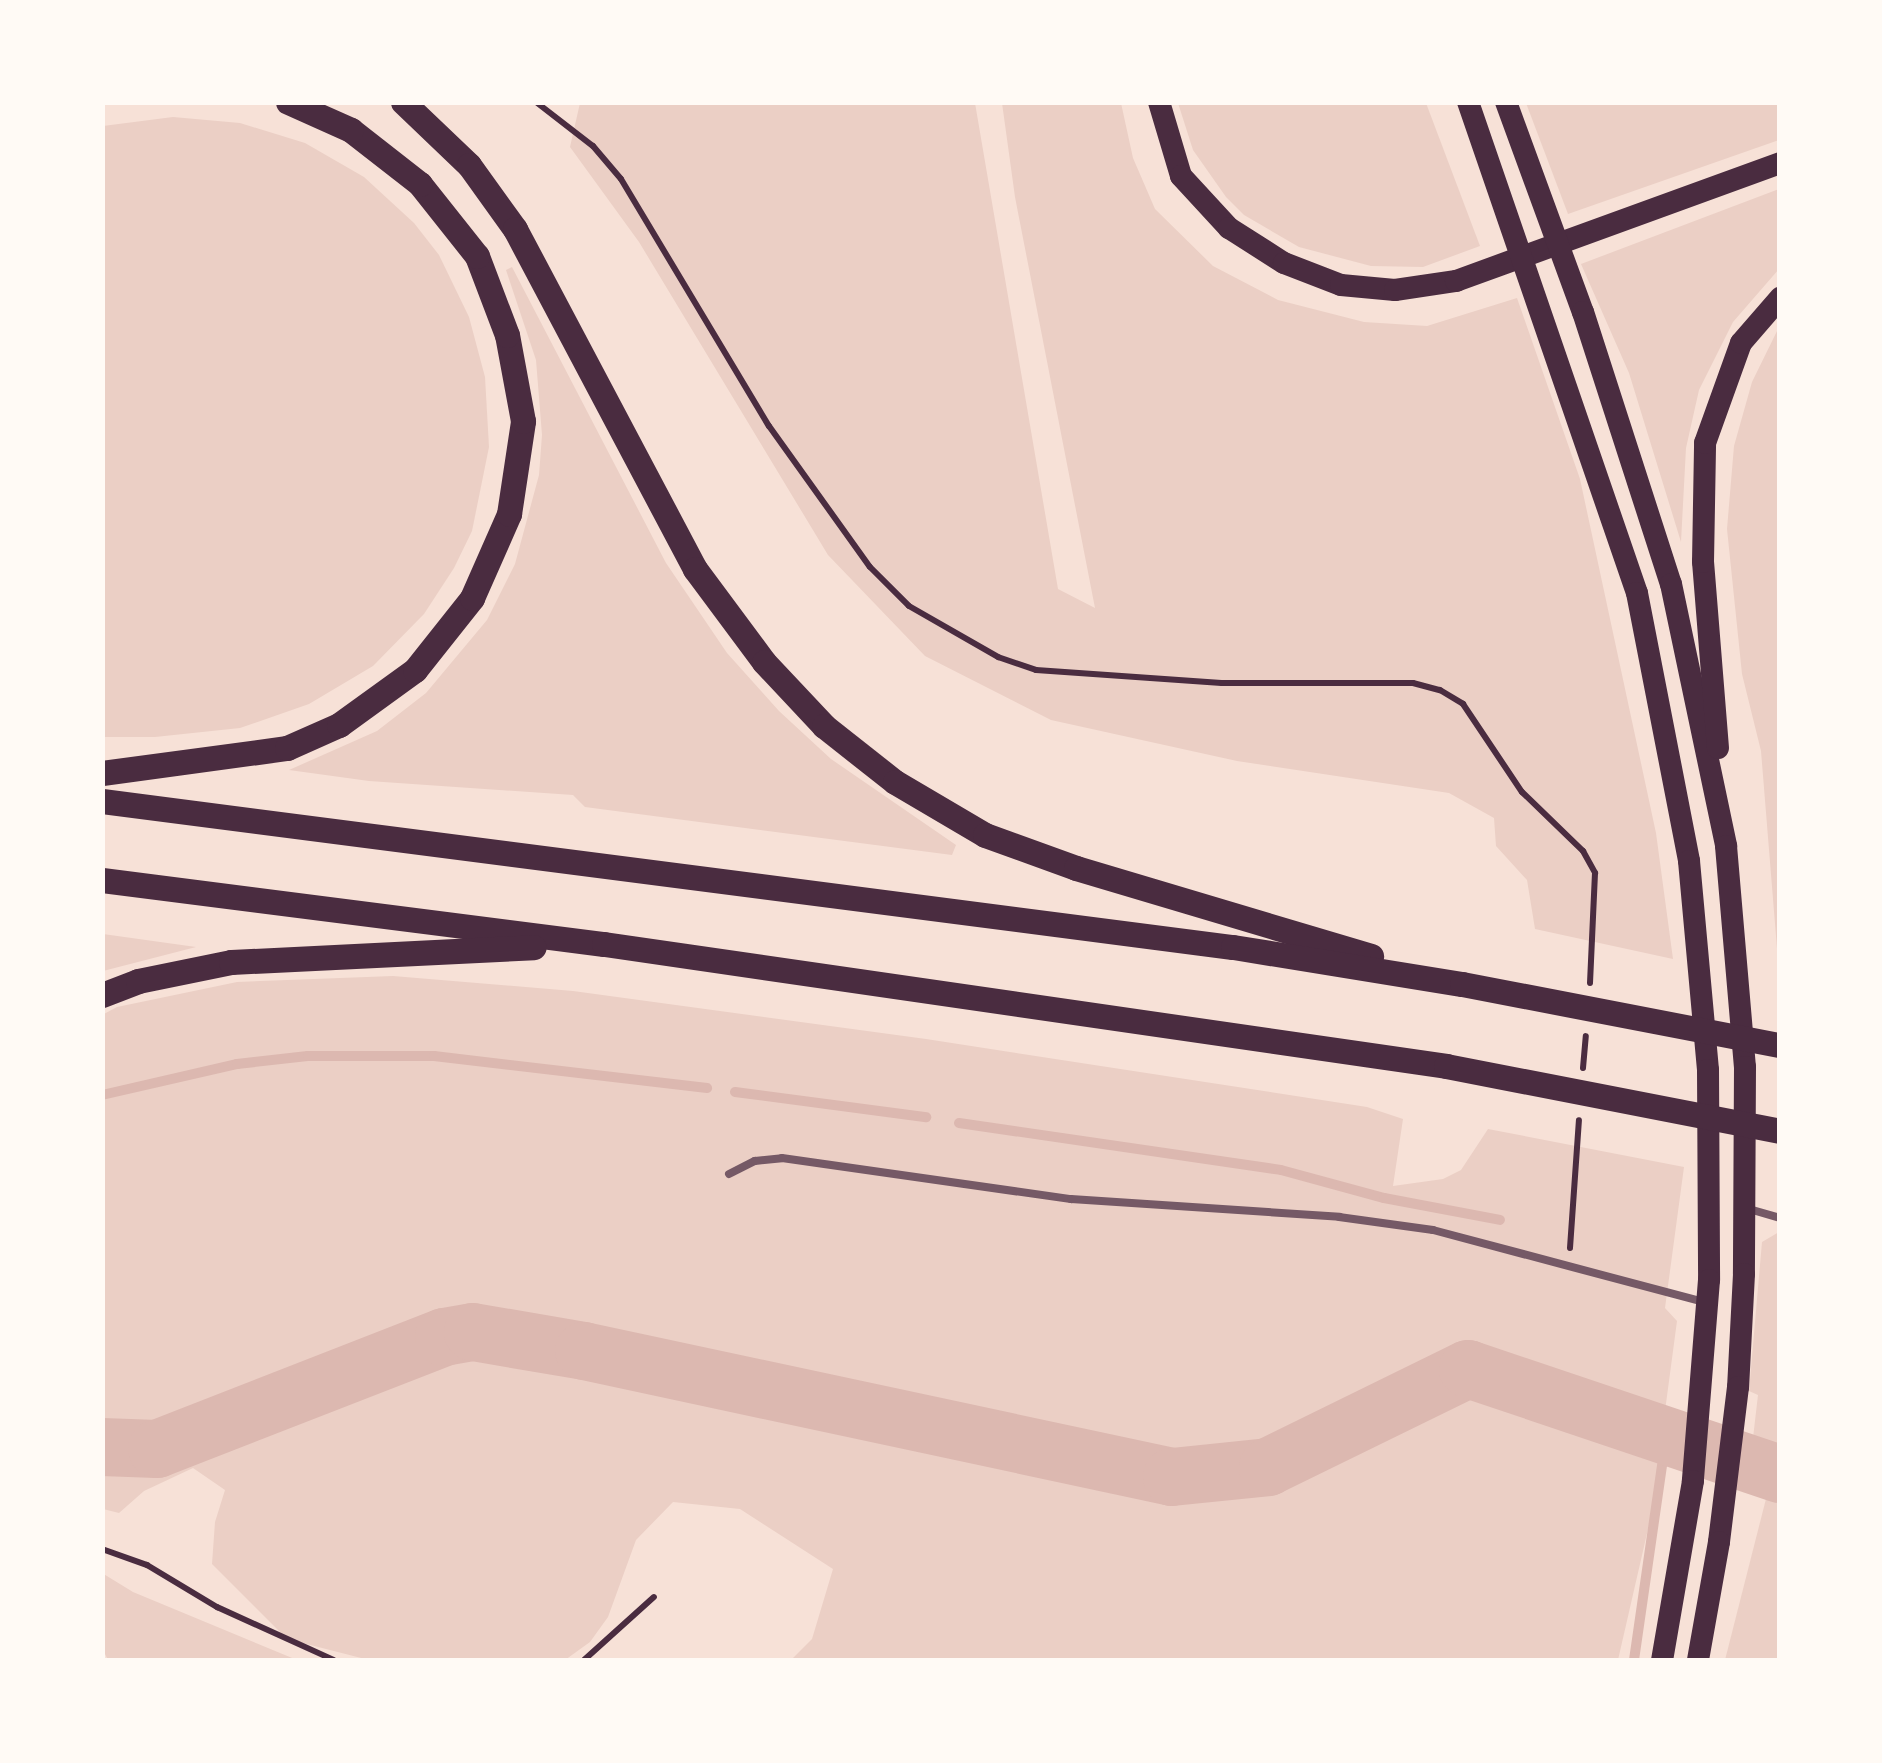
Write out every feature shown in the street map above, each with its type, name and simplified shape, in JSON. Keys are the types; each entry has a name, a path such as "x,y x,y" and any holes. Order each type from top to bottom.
{"highway":[{"path":"102,773 286,748 340,725 415,670 472,598 510,514 524,421 508,335 477,256 420,184 351,130 288,102"},
{"path":"403,102 469,165 515,230 695,569 764,662 824,726 896,782 985,835 1076,868 1462,984"},
{"path":"102,801 949,908 1462,984 1780,1045"},
{"path":"102,880 604,944 1446,1066 1780,1131"},
{"path":"102,995 138,981 232,962 604,944"}],"main road":[{"path":"1158,102 1181,176 1229,228 1284,264 1341,285 1396,290 1456,282 1780,163"},
{"path":"1468,102 1637,594 1689,861 1708,1070 1708,1303 1685,1530 1662,1660"},
{"path":"1506,102 1583,312 1671,584 1726,846"},
{"path":"1698,1660 1719,1542 1738,1387 1744,1208 1744,1067 1703,562 1705,443 1741,344 1780,298"}],"lane":[{"path":"729,1174 755,1161 782,1158 1070,1199 1339,1217 1432,1230 1708,1303"},
{"path":"1744,1208 1780,1218"}],"path":[{"path":"536,102 594,146 621,178 769,426 870,567 909,606 998,657 1036,670 1222,683 1412,683 1440,690 1463,704 1522,792 1583,851 1595,873 1590,988"},
{"path":"1582,1087 1586,1028"},
{"path":"1568,1264 1580,1106"},
{"path":"102,1549 147,1565 217,1606 334,1660"},
{"path":"584,1660 654,1597"}],"shaded area":[{"path":"580,103 975,103 1058,589 1095,608 1015,197 1002,103 1121,103 1133,158 1155,209 1213,266 1278,300 1364,322 1427,326 1517,298 1580,479 1656,833 1673,959 1535,929 1527,880 1496,846 1494,818 1449,793 1237,761 1051,720 925,656 828,555 639,242 570,147"},
{"path":"1178,103 1426,103 1480,246 1423,267 1371,266 1299,247 1244,215 1226,197 1193,150"},
{"path":"1526,103 1779,103 1779,140 1568,214"},
{"path":"173,117 240,123 305,143 364,177 414,223 439,255 469,317 485,377 489,447 472,531 454,568 424,614 373,666 309,704 240,728 155,737 103,737 103,126"},
{"path":"1779,189 1779,269 1733,322 1699,390 1686,448 1681,542 1629,373 1581,264"},
{"path":"512,267 666,563 727,653 779,711 831,759 956,845 952,855 585,807 573,795 369,781 289,770 377,731 426,693 487,620 515,564 539,475 542,435 536,360 506,270"},
{"path":"1779,327 1779,973 1761,751 1742,674 1727,529 1734,446 1752,382"},
{"path":"103,934 196,947 103,971"},
{"path":"393,976 573,991 926,1039 1367,1107 1403,1119 1393,1186 1443,1179 1461,1170 1488,1129 1684,1167 1665,1308 1677,1321 1651,1516 1618,1660 791,1660 812,1639 833,1569 740,1509 673,1502 636,1540 608,1617 590,1642 565,1660 369,1660 287,1639 212,1564 215,1522 225,1490 193,1468 144,1491 119,1513 103,1509 102,1015 117,1007 237,982"},
{"path":"1779,1232 1779,1464 1751,1455 1758,1395 1749,1391 1762,1242"},
{"path":"1769,1487 1779,1490 1779,1660 1725,1660"},
{"path":"102,1573 133,1592 297,1660 108,1660 103,1650"}],"waterway":[{"path":"102,1095 237,1064 308,1056 434,1056 707,1088"},
{"path":"735,1092 926,1117"},
{"path":"959,1123 1281,1170 1384,1198 1500,1220"},
{"path":"102,1447 157,1449 444,1337 473,1332 584,1351 1172,1477 1268,1467 1468,1369 1780,1474"},
{"path":"1634,1660 1666,1438"}]}
